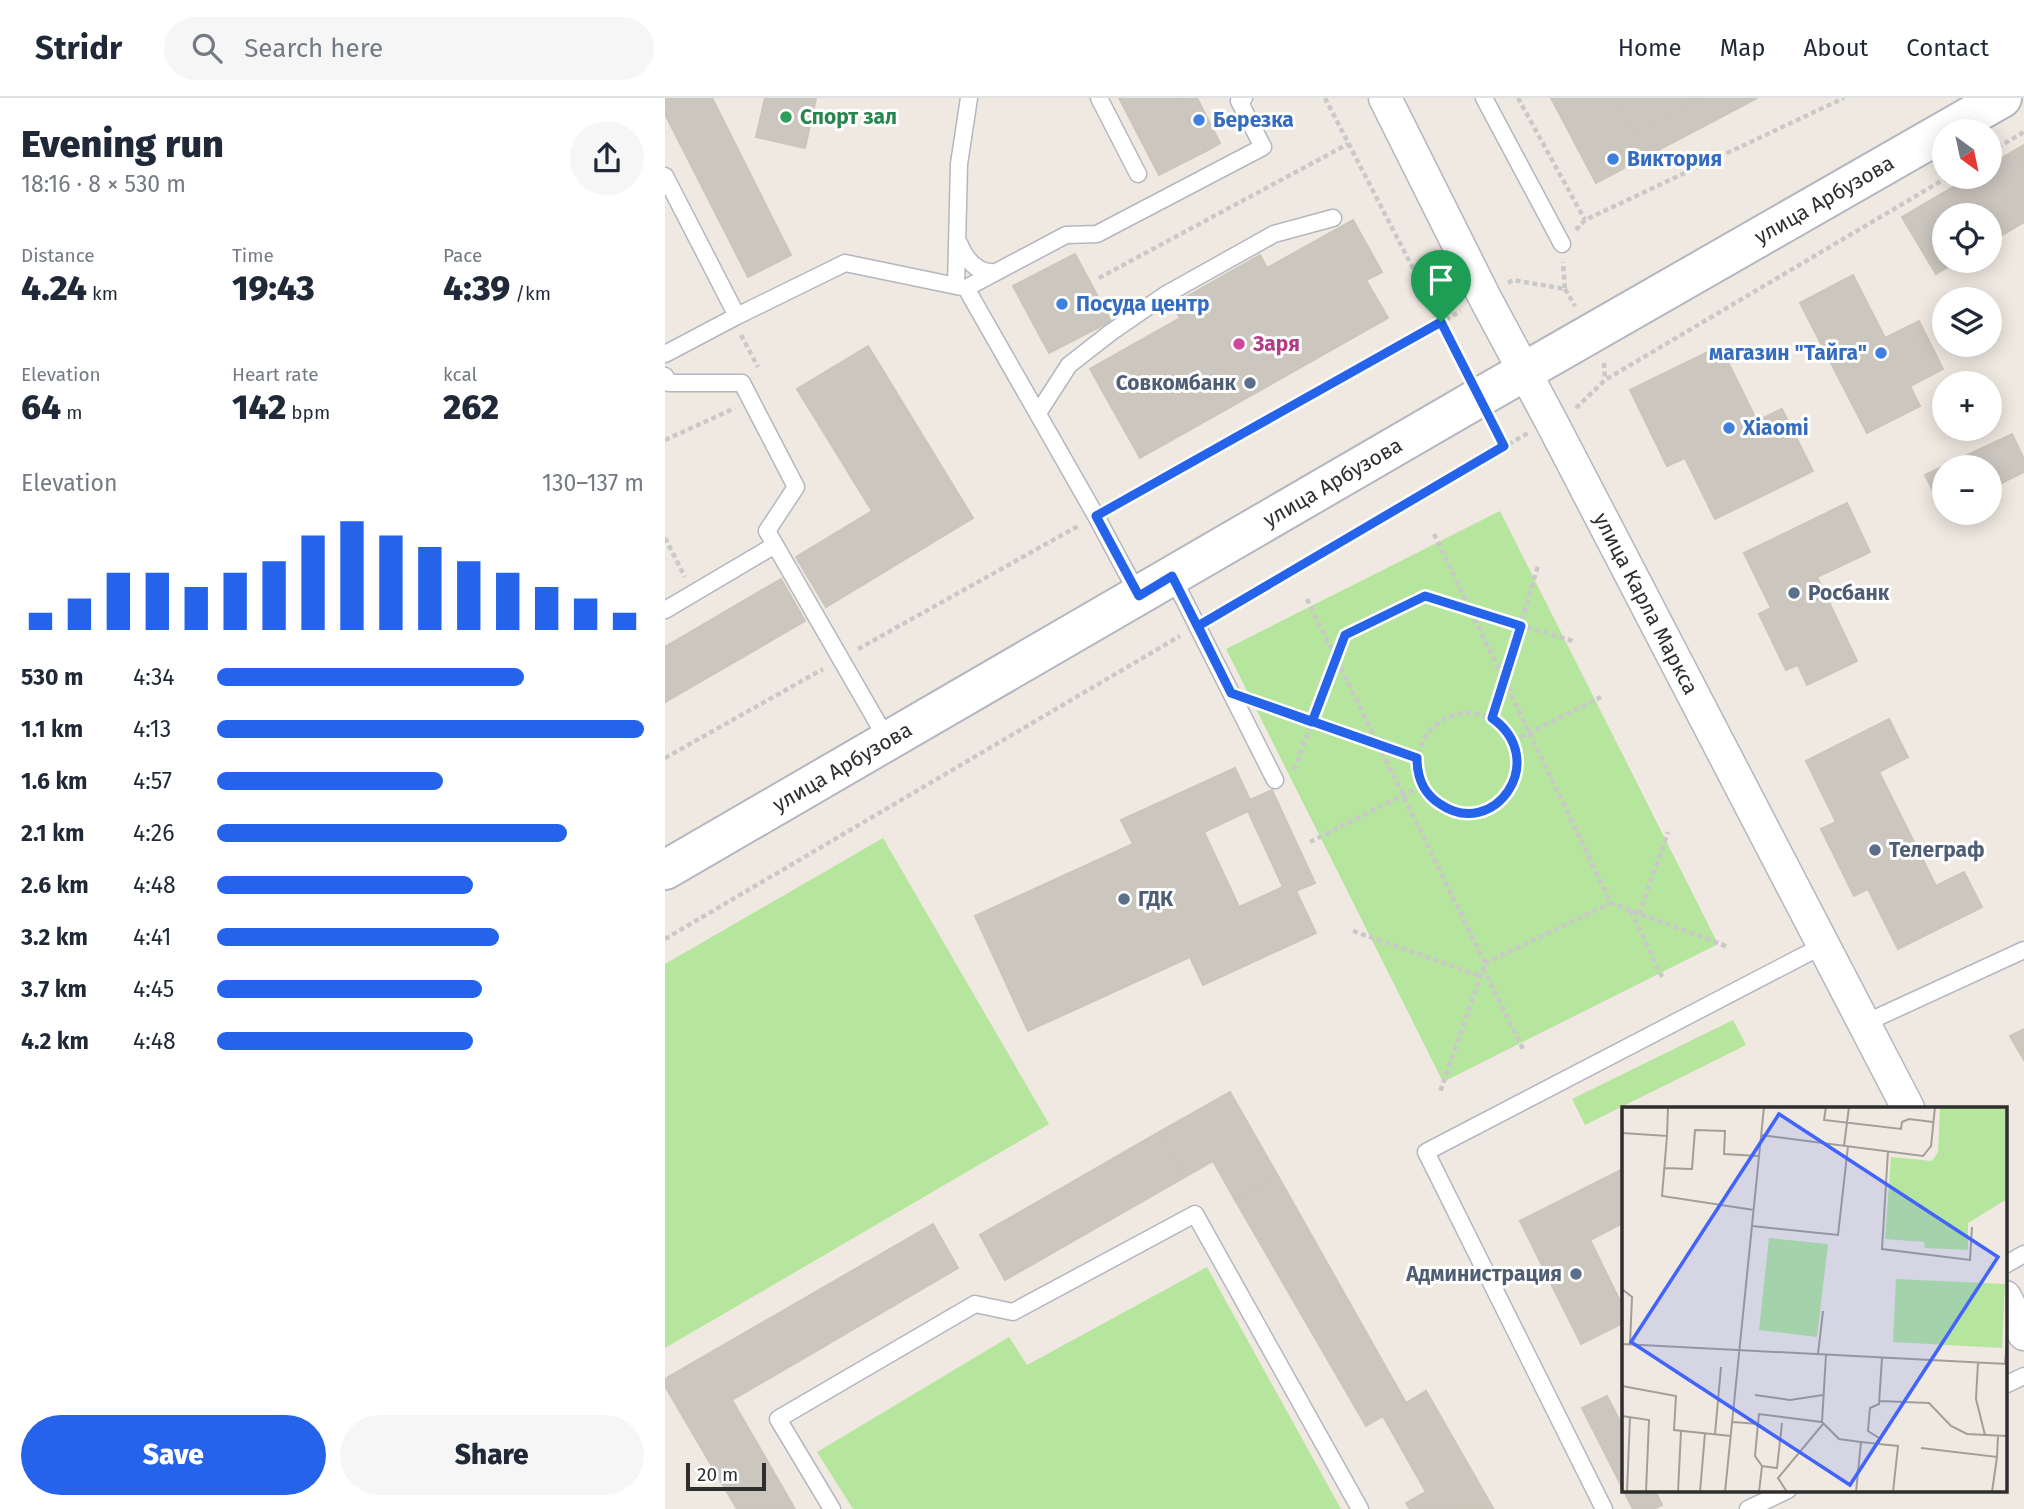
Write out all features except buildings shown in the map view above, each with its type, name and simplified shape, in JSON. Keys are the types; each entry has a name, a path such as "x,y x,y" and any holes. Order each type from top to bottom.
{"street":[{"name":"улица Карла Маркса","path":"1385,98 1485,298 1906,1107"},
{"name":"улица Арбузова","path":"665,870 2001,98"},
{"path":"2007,1301 2024,1334"}],"lane":[{"path":"969,98 958,164 961,287 1038,413 1139,596"},
{"path":"1099,98 1138,174"},
{"path":"1484,98 1563,244"},
{"path":"665,354 845,263 961,287 1066,235 1097,234 1263,147 1240,99"},
{"path":"665,176 737,316"},
{"path":"1038,413 1069,365 1109,333 1165,295 1274,234 1333,218"},
{"path":"958,241 966,258 975,266 983,271 996,272"},
{"path":"665,376 669,383 742,383 796,487 767,531 887,741"},
{"path":"665,610 775,545"},
{"path":"1172,576 1231,693 1282,780"},
{"path":"1604,1509 1426,1152 1822,946"},
{"path":"1863,1024 2024,950"},
{"path":"832,1509 778,1419 975,1304 1013,1312 1195,1214 1360,1509"},
{"path":"2007,1264 2024,1254"},
{"path":"2007,1384 2024,1376"},
{"path":"1748,1509 1784,1492"}],"path":[{"path":"1325,98 1504,446"},
{"path":"1518,98 1585,220"},
{"path":"665,758 1513,280 1565,289 1563,244 1585,220 1844,98"},
{"path":"2002,145 2024,132"},
{"path":"1100,278 1348,144"},
{"path":"665,939 1504,446 1580,406 1605,380 1932,186"},
{"path":"665,440 751,401"},
{"path":"1434,534 1611,903 1728,947"},
{"path":"665,538 694,593"},
{"path":"1492,718 1538,566"},
{"path":"1282,780 1312,722 1345,635 1425,596 1576,642"},
{"path":"1307,599 1523,1049"},
{"path":"1231,693 1417,758"},
{"path":"1513,741 1603,695"},
{"path":"1463,712 1492,718 1508,731 1513,741 1518,766 1513,784 1502,800 1483,811 1463,813 1445,808 1430,796 1417,769 1417,758 1423,739 1435,723 1463,712"},
{"path":"1310,842 1423,785"},
{"path":"1639,914 1668,832"},
{"path":"1440,1092 1484,965 1611,903"},
{"path":"1631,911 1663,979"},
{"path":"1353,931 1480,976"}],"green space":[{"path":"1500,511 1718,944 1443,1082 1226,649"},
{"path":"883,838 1049,1124 665,1348 665,964"},
{"path":"1733,1020 1746,1045 1585,1125 1572,1099"},
{"path":"1207,1267 1341,1509 853,1509 817,1452 1009,1337 1027,1365"}],"place":[{"name":"Спорт зал","path":"786,117"},
{"name":"Березка","path":"1199,120"},
{"name":"Виктория","path":"1613,159"},
{"name":"Посуда центр","path":"1062,304"},
{"name":"Заря","path":"1239,344"},
{"name":"магазин \"Тайга\"","path":"1881,353"},
{"name":"Совкомбанк","path":"1250,383"},
{"name":"Xiaomi","path":"1729,428"},
{"name":"Росбанк","path":"1794,593"},
{"name":"Телеграф","path":"1875,850"},
{"name":"ГДК","path":"1124,899"},
{"name":"Администрация","path":"1576,1274"}],"route":[{"path":"1441,322 1096,516 1139,596 1172,576 1231,693 1312,722 1345,635 1425,596 1521,626 1492,718 1508,731 1515,746 1518,756 1517,776 1502,800 1483,811 1473,813 1445,808 1430,796 1420,779 1417,758 1379,746 1231,693 1198,626 1504,446 1441,322"}]}
